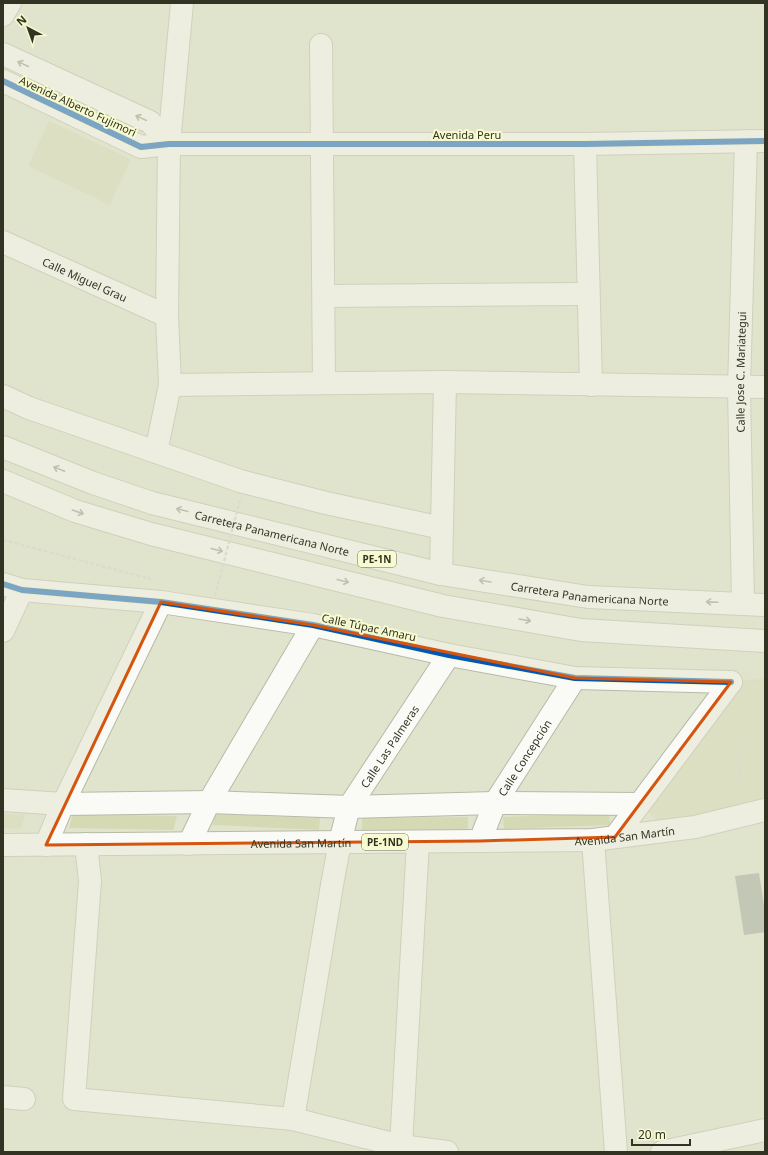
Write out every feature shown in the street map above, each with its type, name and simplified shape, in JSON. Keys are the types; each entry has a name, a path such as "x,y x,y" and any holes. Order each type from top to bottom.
{"main road":[{"path":"3,15 10,3"},
{"path":"156,452 170,385 168,316 169,144 182,3"},
{"path":"321,45 324,383"},
{"name":"Avenida Alberto Fujimori","path":"3,54 150,122 169,144"},
{"name":"Avenida Alberto Fujimori","path":"3,81 141,146 169,144"},
{"name":"Avenida Peru","path":"169,144 585,144 755,141"},
{"name":"Calle Jose C. Mariategui","path":"743,603 739,388 755,141"},
{"path":"585,144 590,385"},
{"name":"Calle Miguel Grau","path":"3,242 168,316"},
{"path":"324,296 588,294"},
{"path":"170,385 445,382 739,388 765,387"},
{"path":"441,574 445,382"},
{"path":"3,396 29,408 240,481 326,503 442,528"},
{"name":"Carretera Panamericana Norte","path":"3,446 93,483 152,503 441,574 588,597 765,605"},
{"path":"3,481 75,511 151,534 442,606 581,630 765,641"},
{"path":"3,631 13,587"},
{"name":"Calle Túpac Amaru","path":"13,587 161,602 313,625 449,655 575,678 740,682"},
{"path":"46,845 63,804 161,602"},
{"path":"189,844 209,802 313,625"},
{"name":"Calle Las Palmeras","path":"293,1119 332,885 340,842 349,807 449,655"},
{"name":"Calle Concepción","path":"480,841 495,803 575,678"},
{"path":"615,837 639,804 740,682"},
{"path":"3,800 63,804 209,802 349,807 495,803 639,804"},
{"name":"Avenida San Martín","path":"3,845 593,840 695,827 756,812"},
{"path":"593,840 616,1152"},
{"path":"401,1146 418,842"},
{"path":"86,844 90,881 74,1099 293,1119 401,1146 446,1152"},
{"path":"3,1097 24,1099"},
{"path":"662,1152 765,1130"}],"path":[{"path":"208,594 215,596 240,500"},
{"path":"3,540 155,580"},
{"path":"740,682 765,681"},
{"path":"756,812 739,764 742,752 759,729 765,724"}],"highlighted area":[{"path":"161,602 313,625 575,678 731,682 615,837 480,841 46,845"}],"green space":[{"path":"49,121 131,159 110,205 28,166"},
{"path":"765,679 765,799 661,823 644,809 740,680"},
{"path":"609,813 610,825 504,829 503,817"},
{"path":"3,814 25,814 21,829 3,828"},
{"path":"73,814 177,816 173,830 69,828"},
{"path":"214,814 320,818 319,830 213,825"},
{"path":"468,817 468,829 362,830 362,818"}],"building":[{"path":"759,873 765,912 765,932 744,935 735,876"}],"cycle path":[{"path":"3,81 141,147 169,144 585,144 765,141"},
{"path":"3,584 22,590 161,602 313,625 449,655 575,678 731,682"}]}
